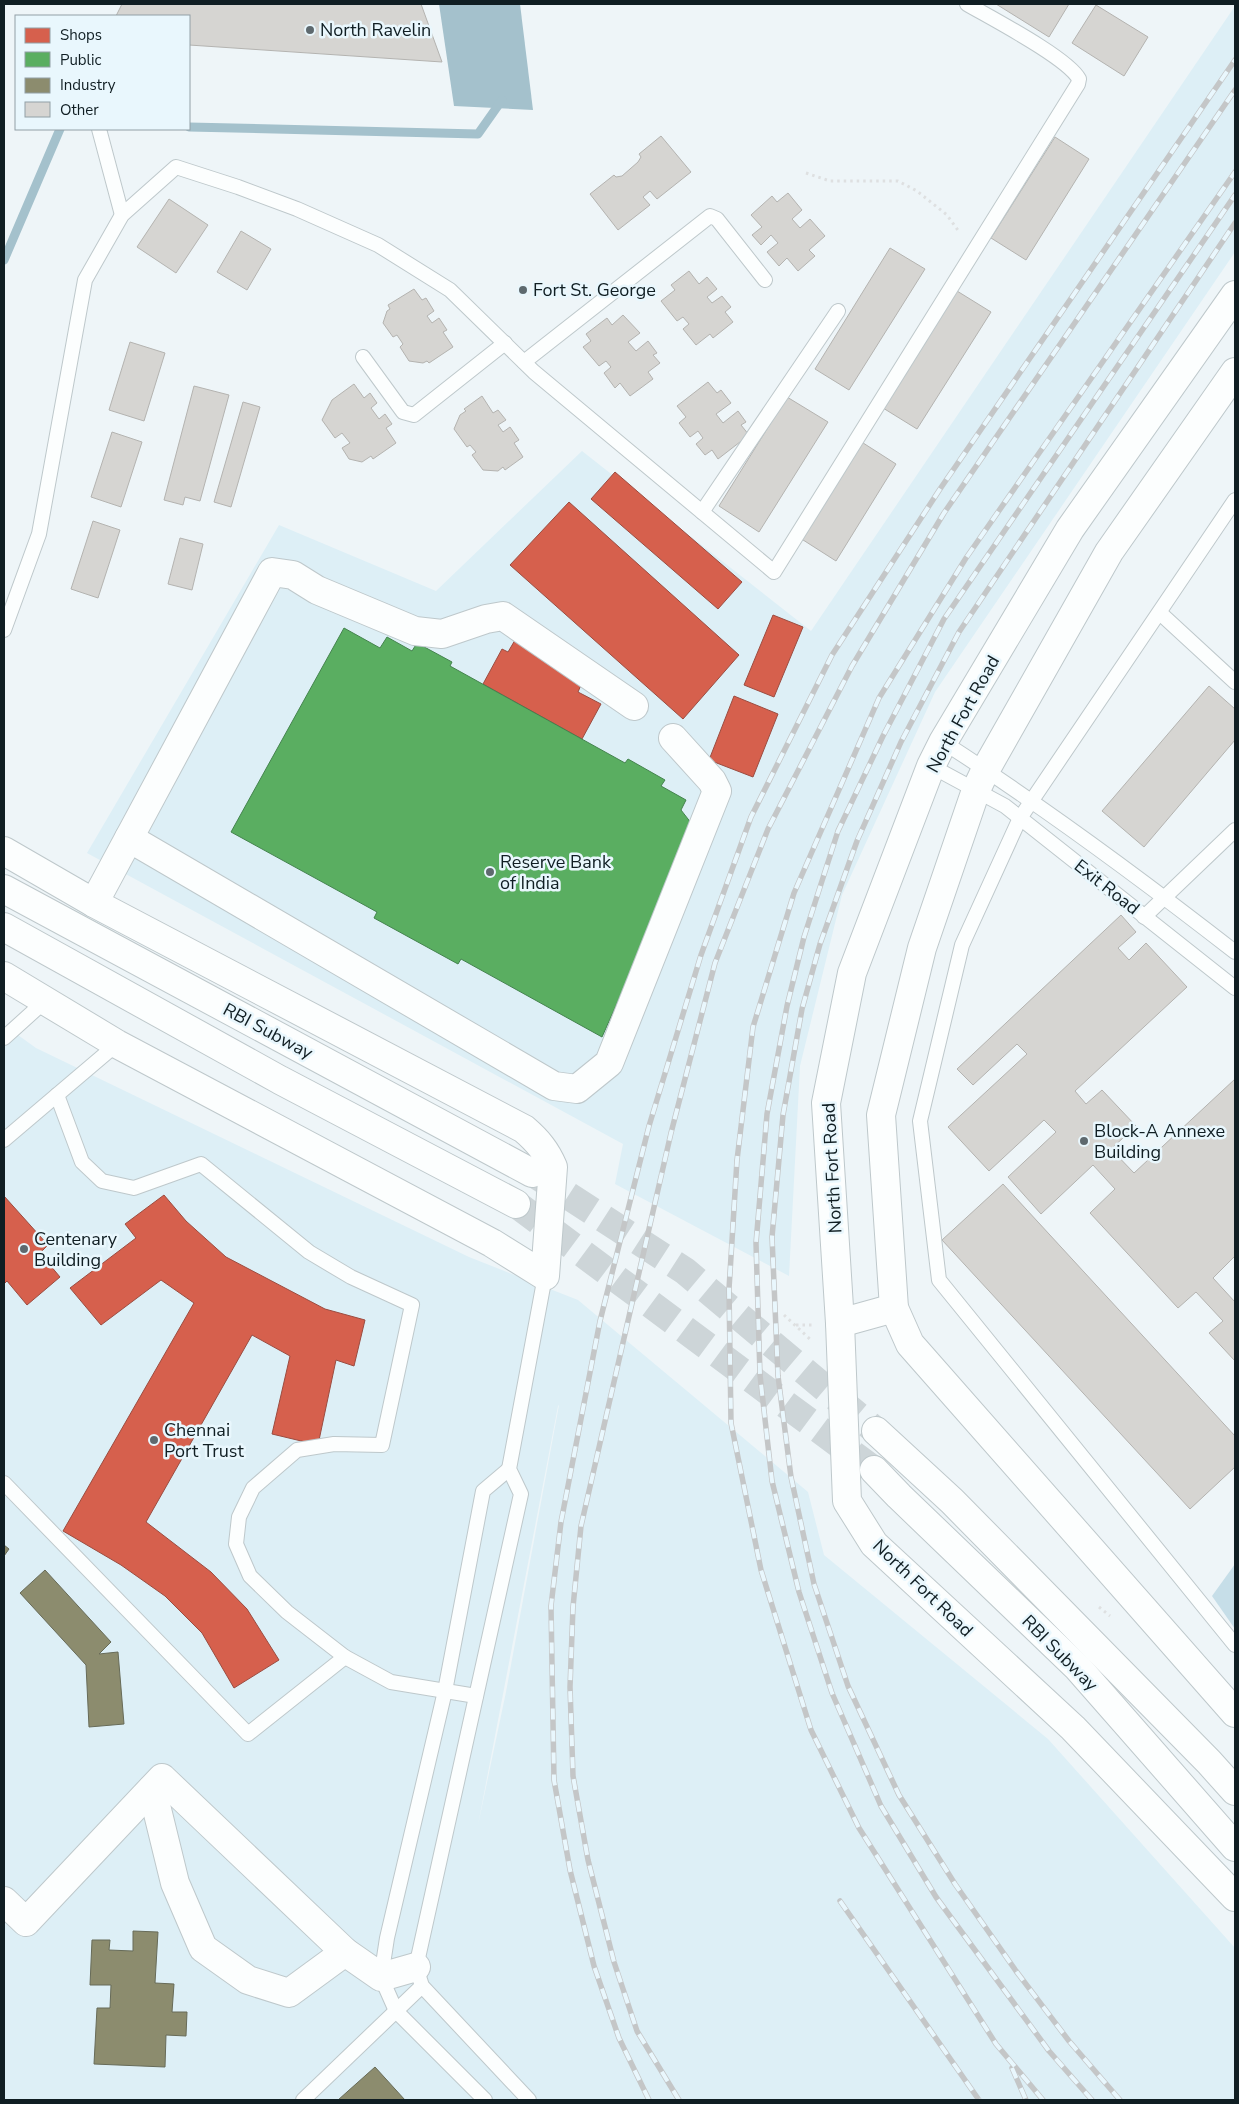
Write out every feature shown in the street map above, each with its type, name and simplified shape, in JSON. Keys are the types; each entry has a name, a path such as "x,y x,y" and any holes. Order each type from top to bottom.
{"main road":[{"name":"North Fort Road","path":"1235,295 1070,529 937,754 852,973 826,1103 840,1323 847,1502 874,1544 1073,1728 1235,1897"},
{"path":"1235,372 1109,552 981,780 922,948 881,1114 894,1308 910,1344 1235,1713"},
{"path":"94,902 272,572 293,575 318,590 415,631 442,634 486,619 503,616 634,706"},
{"path":"129,838 554,1086 577,1089 609,1063 717,792 712,781 673,738"},
{"path":"4,851 94,902 524,1129 547,1152 554,1167 545,1276 492,1243 117,1044 4,976"},
{"name":"RBI Subway","path":"4,889 532,1173"},
{"name":"RBI Subway","path":"4,927 288,1084 516,1204"},
{"path":"840,1323 894,1308"},
{"name":"RBI Subway","path":"876,1431 959,1508 1209,1762 1235,1791"},
{"name":"RBI Subway","path":"874,1470 1078,1668 1235,1847"},
{"path":"4,1901 26,1922 162,1778 345,1952 381,1977 419,1976"},
{"path":"152,1789 175,1883 203,1948 248,1980 289,1993 345,1952"}],"lane":[{"path":"4,630 39,534 85,280 122,215 176,167 297,209 378,245 450,290 524,362 774,572 1078,84 1077,74 1063,62 967,4"},
{"path":"99,130 122,215"},
{"path":"524,362 710,216 717,219 766,280"},
{"path":"702,512 838,311"},
{"path":"363,357 403,412 414,415 506,343"},
{"path":"1235,500 1020,818 962,944 920,1121 939,1280 1235,1645"},
{"path":"1160,613 1235,682"},
{"path":"937,754 981,780 1031,801 1165,897 1235,952"},
{"path":"937,754 981,780"},
{"name":"Exit Road","path":"981,780 1005,806 1235,988"},
{"path":"1144,917 1235,830"},
{"path":"4,1038 45,1001"},
{"path":"4,1140 117,1044"},
{"path":"57,1095 82,1162 102,1181 134,1188 201,1164 309,1252 351,1277 412,1305 382,1445 334,1444 296,1450 253,1488 239,1517 236,1544 250,1576 287,1612 345,1657 391,1682 476,1696"},
{"path":"303,2100 396,2011 419,1976 476,1696 521,1494 509,1469 545,1276"},
{"path":"485,2100 396,2011 381,1977 387,1938 445,1691 483,1491 509,1469"},
{"path":"4,1483 248,1734 345,1657"},
{"path":"419,1976 529,2100"}],"path":[{"path":"806,173 830,181 898,182 917,191 947,215 975,251"}],"shaded area":[{"path":"439,4 520,4 533,110 454,106"},
{"path":"1235,6 1235,252 935,692 842,895 800,1066 789,1276 615,1184 623,1144 87,853 279,525 436,591 582,451 811,631"},
{"path":"4,1025 36,1048 469,1257 578,1300 808,1492 824,1555 1048,1739 1235,1948 1235,2100 4,2100","holes":["559,1405 506,1692 478,1825"]},
{"path":"1235,1564 1235,1629 1212,1596"}],"building: Shops":[{"path":"615,472 742,582 718,609 591,499"},
{"path":"569,502 739,655 683,719 510,565"},
{"path":"773,615 803,627 774,697 744,685"},
{"path":"518,635 584,678 578,692 601,704 582,739 483,684 502,649 508,652"},
{"path":"734,696 778,714 753,777 709,760"},
{"name":"Chennai Port Trust","path":"164,1195 186,1221 226,1257 325,1309 365,1320 354,1366 336,1360 318,1445 272,1434 290,1356 252,1335 146,1522 211,1572 247,1609 279,1660 234,1688 202,1633 165,1596 121,1565 63,1531 194,1303 161,1280 101,1325 70,1288 136,1238 125,1224"},
{"name":"Centenary Building","path":"4,1196 48,1245 40,1253 60,1277 27,1305 7,1281 4,1284"}],"building: Public":[{"name":"Reserve Bank of India","path":"344,628 380,648 387,637 412,651 417,643 452,662 450,666 625,763 628,759 665,780 661,786 686,800 681,810 695,828 602,1037 461,959 458,964 374,918 377,912 231,832"}],"building: Industry":[{"path":"4,1545 9,1549 4,1556"},
{"path":"45,1570 111,1642 99,1654 118,1652 124,1724 89,1727 86,1665 20,1593"},
{"path":"133,1931 158,1932 155,1983 174,1984 172,2012 187,2012 186,2036 166,2035 165,2067 94,2064 97,2008 110,2008 111,1985 90,1985 92,1940 110,1940 109,1950 133,1951"},
{"path":"375,2067 405,2100 338,2100"}],"building: Other":[{"name":"North Ravelin","path":"122,4 421,4 442,62 190,45 190,15 116,15"},
{"path":"996,4 1069,4 1049,37"},
{"path":"1096,5 1148,37 1124,76 1072,43"},
{"path":"661,136 691,172 657,199 650,191 643,197 650,205 618,230 590,194 614,175 616,177 622,176 638,162 641,157 639,154"},
{"path":"1055,137 1089,159 1026,260 991,238"},
{"path":"788,193 802,210 792,219 800,228 810,219 825,236 809,250 815,256 798,271 787,258 779,266 767,252 778,243 771,235 761,245 752,235 762,227 751,215 772,196 777,202"},
{"path":"169,199 208,225 176,273 137,247"},
{"path":"241,231 271,249 247,290 217,272"},
{"path":"890,248 925,269 849,390 815,369"},
{"path":"689,271 699,284 707,277 717,289 707,297 712,303 722,296 731,307 725,312 733,322 713,338 710,334 696,345 683,329 689,324 683,317 677,321 661,301 675,290 671,285"},
{"path":"414,289 422,300 426,298 434,311 427,316 432,323 439,318 447,330 443,332 453,347 429,363 427,361 423,363 409,361 400,347 403,344 397,335 393,337 383,323 387,311 390,309 388,305"},
{"path":"957,291 991,312 917,429 883,408"},
{"path":"623,315 640,333 628,342 636,351 648,341 657,353 653,355 660,363 648,372 653,379 630,396 620,383 615,388 604,373 611,367 606,361 599,366 583,347 591,341 586,334 607,318 612,325"},
{"path":"130,342 165,353 144,421 109,410"},
{"path":"708,382 717,393 721,390 731,403 716,414 723,423 738,411 746,422 741,425 749,435 718,459 712,450 705,455 696,444 703,438 698,431 690,437 679,423 686,417 677,406"},
{"path":"354,384 364,398 370,393 377,403 371,408 379,419 385,414 392,424 386,428 396,443 373,459 371,456 362,462 349,459 342,448 350,443 342,433 335,438 322,420 332,400"},
{"path":"194,386 229,395 200,501 185,497 183,505 164,500"},
{"path":"482,396 493,413 498,410 506,420 498,425 503,432 510,427 519,440 514,443 523,457 505,470 503,467 498,471 483,470 472,455 476,452 470,445 467,447 454,429 460,415 466,411 464,409"},
{"path":"787,397 828,422 759,532 719,506"},
{"path":"243,402 260,407 231,507 214,502"},
{"path":"112,432 142,442 121,507 91,497"},
{"path":"860,441 896,464 836,561 800,538"},
{"path":"93,521 120,530 98,598 71,589"},
{"path":"180,538 203,544 192,590 168,584"},
{"path":"1209,686 1235,709 1235,740 1144,847 1102,811"},
{"name":"Block-A Annexe Building","path":"1121,915 1136,932 1118,948 1129,960 1146,943 1187,987 1075,1091 1086,1104 1102,1090 1136,1126 1111,1149 1134,1173 1235,1079 1235,1256 1213,1278 1235,1302 1235,1361 1209,1333 1223,1321 1196,1292 1178,1308 1090,1213 1115,1189 1093,1165 1041,1214 1008,1177 1056,1132 1044,1120 989,1171 948,1127 1027,1054 1017,1044 973,1085 957,1069"},
{"path":"1003,1184 1235,1436 1235,1467 1190,1509 942,1240"}],"waterway":[{"path":"190,127 478,134 502,100"},
{"path":"4,260 60,130"}],"tunnel":[{"path":"533,1173 685,1271 876,1431"},
{"path":"516,1204 874,1470"}],"railway":[{"path":"649,2100 619,2038 594,1966 570,1870 554,1780 551,1606 561,1522 600,1321 649,1126 701,955 751,817 832,655 940,489 1235,60"},
{"path":"679,2100 637,2031 614,1962 588,1860 573,1776 570,1687 573,1607 581,1526 671,1133 715,963 768,829 852,666 944,513 1235,90"},
{"path":"1043,2100 996,2044 859,1828 811,1730 761,1570 731,1423 729,1289 737,1160 753,1027 794,893 879,698 966,558 1235,172"},
{"path":"1092,2100 1049,2051 936,1897 881,1806 832,1693 799,1592 772,1481 760,1375 756,1243 767,1114 787,1006 804,937 838,831 883,736 944,619 1235,195"},
{"path":"1120,2100 1069,2041 1016,1971 955,1884 899,1795 848,1686 814,1584 791,1477 778,1376 772,1237 783,1115 802,1009 820,944 857,841 901,742 959,632 1235,223"},
{"path":"840,1901 979,2100"},
{"path":"1012,2068 1026,2100"}],"place":[{"name":"North Ravelin","path":"310,30"},
{"name":"Fort St. George","path":"523,290"},
{"name":"Reserve Bank of India","path":"490,872"},
{"name":"Block-A Annexe Building","path":"1084,1141"},
{"name":"Centenary Building","path":"24,1249"},
{"name":"Chennai Port Trust","path":"154,1440"}]}
